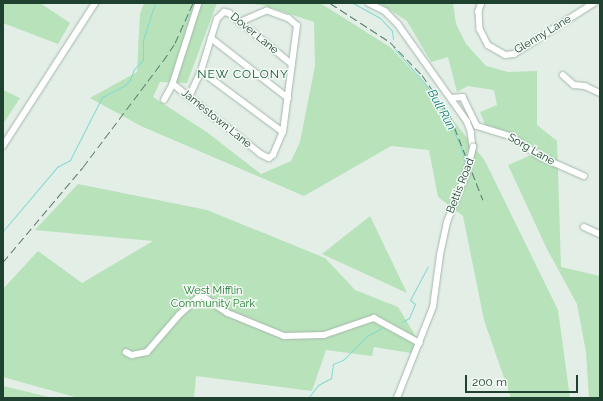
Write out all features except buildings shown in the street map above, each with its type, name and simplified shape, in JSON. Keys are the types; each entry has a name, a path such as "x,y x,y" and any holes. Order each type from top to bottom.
{"street":[{"path":"3,146 95,3"},
{"name":"Jamestown Lane","path":"199,3 173,84 261,154 269,158 273,155 283,132"},
{"name":"Bettis Road","path":"369,3 393,18 451,98 471,131 473,147 466,174 447,222 433,307 397,398"},
{"name":"Glenny Lane","path":"482,3 479,11 480,29 488,45 505,55 514,54 594,3"},
{"path":"201,71 283,132 297,26 294,22 266,11 240,22"},
{"name":"Dover Lane","path":"210,38 217,19 224,12 240,22 292,64"},
{"path":"189,96 201,71 210,38 288,98"},
{"path":"563,75 574,85 585,86 600,93"},
{"path":"164,100 173,84"},
{"name":"Sorg Lane","path":"451,98 463,97 477,126 512,137 541,157 584,176"},
{"path":"584,227 600,234"},
{"path":"126,352 132,355 147,352 179,315 200,295 228,313 284,336 324,335 374,318 420,343"}],"green space":[{"path":"3,3 40,3 70,23 58,44 3,23"},
{"path":"144,3 217,3 187,83 160,82 153,97 208,133 261,174 291,161 300,142 315,66 314,22 263,5 241,3 320,3 390,47 425,84 485,161 558,310 570,398 511,398 484,320 463,216 438,197 429,150 391,146 304,196 141,126 90,98 137,72 140,14"},
{"path":"379,3 453,3 456,24 466,44 486,66 508,72 537,71 537,125 557,141 561,267 600,276 600,398 589,398 586,352 577,304 547,249 508,165 541,151 526,142 486,127 480,112 497,105 494,90 468,86 457,92 448,57 431,62 407,21"},
{"path":"3,90 20,98 3,124"},
{"name":"West Mifflin Community Park","path":"78,184 207,210 325,258 355,290 398,307 418,340 411,353 374,347 372,356 326,350 312,391 196,376 194,398 78,398 3,377 3,289 38,251 82,283 153,241 35,230"},
{"path":"370,216 407,293 322,254"},
{"path":"3,386 53,398 3,398"}],"waterway":[{"path":"3,231 57,167 70,160 102,97 124,86 130,80 134,69 143,60 143,40 155,3"},
{"name":"Bull Run","path":"353,3 380,18 392,31 393,39"},
{"name":"Bull Run","path":"393,47 427,86 446,114 461,147 466,166"},
{"name":"Bull Run","path":"467,183 468,173"},
{"name":"Bull Run","path":"402,322 409,318 415,304 410,300 428,266"},
{"name":"Bull Run","path":"308,398 318,385 331,378 333,364 343,360 367,336 382,328"}],"railway":[{"path":"3,262 83,167 163,61 175,43 193,3"},
{"path":"330,3 390,42 422,75 450,116 483,200"}],"district":[{"name":"NEW COLONY","path":"243,75"}]}
